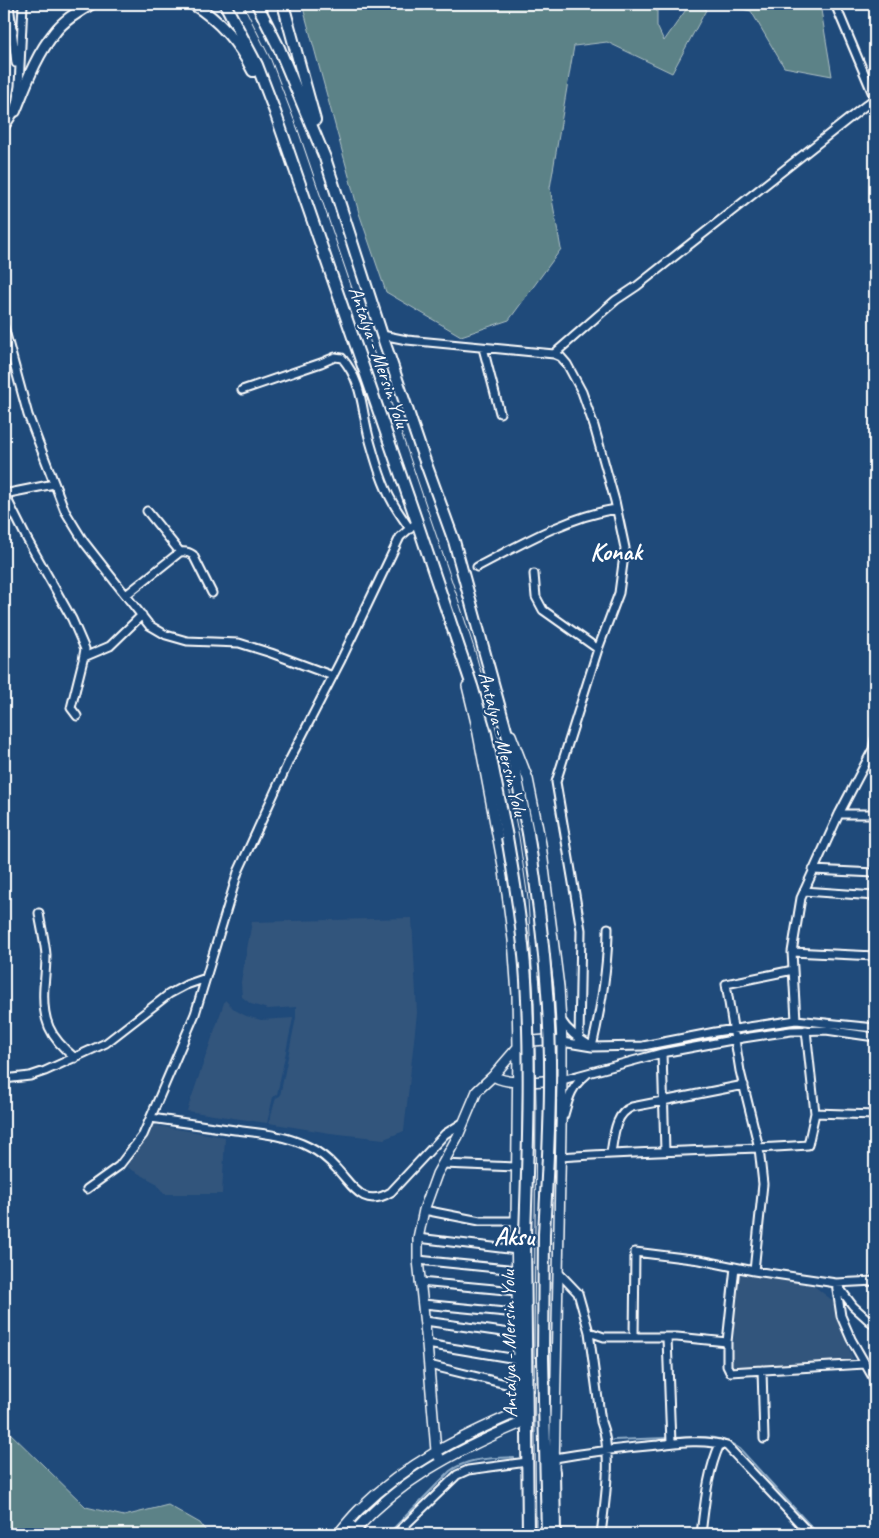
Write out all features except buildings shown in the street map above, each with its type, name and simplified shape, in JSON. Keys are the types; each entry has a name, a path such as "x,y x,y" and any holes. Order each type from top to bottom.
{"highway":[{"path":"15,111 28,77 55,31 73,15 91,4"},
{"path":"193,4 206,12 232,37 251,67 275,112"},
{"name":"Antalya - Mersin Yolu","path":"225,4 257,64 275,112 414,525 454,632 486,734 507,837 522,934 526,979 530,1100 525,1235 528,1534"},
{"name":"Antalya - Mersin Yolu","path":"257,4 279,48 325,158 382,335 454,541 510,745 528,833 541,930 550,1038 550,1097 544,1234 543,1358 550,1533"},
{"path":"283,4 325,158"},
{"path":"519,1424 527,1449"},
{"path":"550,1533 554,1471"}],"main road":[{"path":"356,1533 367,1516 413,1479 441,1461 519,1424 516,1250 518,1047 513,940 504,871 476,722 454,632"},
{"path":"498,700 528,779 541,844 554,936 562,1042 554,1471"},
{"path":"441,1461 436,1451 418,1260 418,1238 424,1210 437,1174 458,1136 477,1091 518,1047 533,1041 562,1042"},
{"path":"492,1076 499,1080 518,1082 562,1080"},
{"path":"338,1534 360,1509 382,1490 436,1451 474,1430 518,1412"}],"street":[{"path":"9,4 19,86"},
{"path":"4,128 15,111 19,86 23,4"},
{"path":"554,354 616,300 875,98 834,4"},
{"path":"4,31 13,30"},
{"path":"4,327 28,415 65,510 84,542 149,625 166,635 195,642 239,644 271,653 333,676"},
{"path":"382,335 407,340 554,354 561,357 567,364 582,392 594,426 625,548 624,567 619,593 598,648 556,782 581,930 579,1039"},
{"path":"483,348 500,413"},
{"path":"87,1189 119,1166 143,1135 195,1014 238,872 289,761 333,676 400,537 414,525 393,502 383,481 364,418 359,387 350,368 342,358 335,358 242,390"},
{"path":"54,484 5,494 27,539 79,634 85,649 71,708 77,716"},
{"path":"477,566 552,529 597,513 616,509"},
{"path":"147,511 180,552"},
{"path":"126,595 180,552 193,555 212,593"},
{"path":"534,574 536,597 543,610 598,648"},
{"path":"84,657 110,646 142,615"},
{"path":"796,1020 792,952 801,898 839,814 874,749 875,739"},
{"path":"839,814 875,814"},
{"path":"813,870 875,873"},
{"path":"804,891 875,896"},
{"path":"39,913 46,957 44,1014 53,1036 61,1047 75,1058"},
{"path":"592,1047 600,1014 607,962 608,928"},
{"path":"792,952 875,956"},
{"path":"754,1270 763,1184 759,1148 744,1085 726,984 793,970"},
{"path":"4,1080 30,1076 45,1071 106,1043 169,994 186,985 206,978"},
{"path":"560,1019 567,1029 592,1047"},
{"path":"562,1042 592,1047 643,1046 734,1029 796,1020 875,1028"},
{"path":"560,1157 611,1153 808,1145 815,1113 806,1030"},
{"path":"562,1080 662,1053 735,1039 806,1030 826,1030 875,1036"},
{"path":"662,1053 665,1151"},
{"path":"560,1127 569,1096 577,1082 588,1074"},
{"path":"611,1153 617,1122 623,1112 632,1107 744,1085"},
{"path":"815,1113 875,1115"},
{"path":"151,1118 277,1135 298,1141 319,1152 335,1166 355,1191 364,1196 374,1198 383,1197 391,1192 445,1134 464,1122"},
{"path":"443,1164 517,1168"},
{"path":"424,1210 480,1220 516,1221"},
{"path":"418,1238 516,1250"},
{"path":"634,1337 635,1252 662,1254 836,1283 875,1281"},
{"path":"418,1260 517,1270"},
{"path":"736,1266 727,1342 727,1366 730,1372 865,1364"},
{"path":"558,1272 578,1293 589,1332 601,1422 605,1433 607,1449 605,1499 601,1534"},
{"path":"420,1282 517,1291"},
{"path":"836,1283 853,1306 875,1326"},
{"path":"836,1283 842,1316 851,1339 875,1381"},
{"path":"423,1304 517,1313"},
{"path":"425,1321 517,1334"},
{"path":"589,1332 604,1337 667,1338 727,1342"},
{"path":"667,1338 671,1442"},
{"path":"427,1344 517,1359"},
{"path":"429,1365 518,1387"},
{"path":"762,1370 764,1439"},
{"path":"555,1458 607,1449 671,1442 707,1442 727,1446 810,1534"},
{"path":"701,1534 708,1481 720,1444"},
{"path":"396,1534 457,1475 468,1470 527,1462"},
{"path":"348,1522 356,1533"}],"shaded area":[{"path":"412,918 417,1013 404,1131 384,1139 269,1123 276,1098 280,1096 296,1018 296,1007 268,1009 251,1004 242,997 241,982 252,922"},
{"path":"225,1000 235,1010 246,1016 261,1020 293,1018 277,1094 273,1097 267,1123 187,1111"},
{"path":"153,1125 225,1137 222,1194 164,1194 156,1183 127,1167"},
{"path":"738,1274 814,1286 833,1301 854,1361 733,1368"}],"green space":[{"path":"302,4 657,4 657,26 664,41 690,4 700,4 706,10 672,73 607,42 574,46 550,188 561,249 509,320 461,336 386,292 359,213"},
{"path":"720,4 820,4 832,76 784,67 751,11"},
{"path":"4,1427 86,1507 124,1516 168,1505 200,1523 208,1534 4,1534"}],"waterway":[{"path":"613,1440 668,1438"},
{"path":"673,1438 716,1438 724,1440 740,1449 818,1534"},
{"path":"388,1534 450,1471 458,1466 473,1461 514,1457"}],"tram line":[{"path":"243,4 271,60 298,130 457,596 475,651 501,747 519,837 528,899 534,1003 536,1106 534,1346 536,1534"},
{"path":"539,975 544,1054 543,1132"}],"district":[{"name":"Konak","path":"616,552"},
{"name":"Aksu","path":"514,1237"}]}
